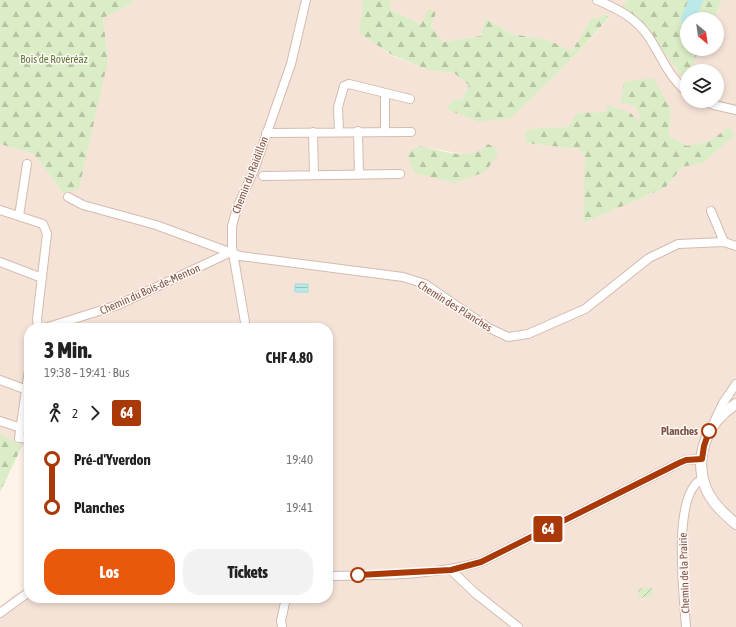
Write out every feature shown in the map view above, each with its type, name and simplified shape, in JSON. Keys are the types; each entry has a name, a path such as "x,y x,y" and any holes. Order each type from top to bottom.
{"street":[{"name":"Chemin du Raidillon","path":"245,323 231,253 231,232 234,217 254,170 291,64 306,0"},
{"path":"597,0 623,13 636,22 650,39 672,77 680,85"},
{"path":"339,131 338,108 344,86 348,84 410,98"},
{"path":"385,93 385,132"},
{"path":"724,108 736,110"},
{"path":"266,133 339,131 411,132"},
{"path":"358,131 358,175"},
{"path":"312,132 314,175"},
{"path":"19,216 26,164"},
{"path":"263,176 400,174"},
{"path":"68,197 83,205 151,224 231,253"},
{"path":"0,210 43,224 46,228 47,234 37,323"},
{"path":"711,211 724,242"},
{"name":"Chemin des Planches","path":"231,253 246,257 320,265 368,274 403,277 425,284 489,328 508,337 528,334 585,309 649,258 678,244 724,242 736,246"},
{"name":"Chemin du Bois-de-Menton","path":"61,323 118,305 231,253"},
{"path":"0,262 42,278"},
{"path":"0,380 24,393"},
{"path":"736,384 707,435 702,459 703,479 714,502 736,524"},
{"path":"714,423 727,409 736,404"},
{"path":"24,412 19,438 24,438"},
{"path":"0,421 21,428"},
{"path":"333,576 451,570 481,562 679,463 686,460 702,459"},
{"name":"Chemin de la Prairie","path":"687,627 681,543 683,521 692,487 703,479"},
{"path":"451,570 475,593 518,627"},
{"path":"0,613 24,596"},
{"path":"282,627 281,621 285,603"},
{"path":"687,627 692,627"}],"shaded area":[{"path":"134,0 361,0 363,7 360,33 392,56 428,70 454,73 469,85 463,98 454,100 511,118 565,66 609,19 592,17 572,51 548,40 512,34 485,18 481,36 442,42 431,26 436,13 422,24 391,10 390,0 627,0 623,6 638,19 680,72 680,108 724,108 724,64 693,64 697,56 724,56 724,12 717,12 722,0 736,0 736,627 0,627 0,607 14,595 24,590 24,603 333,603 333,323 24,323 24,445 22,446 0,433 0,144 34,154 63,193 108,60 103,18 127,6","holes":["635,106 671,109 669,136 687,146 709,141 730,128 734,136 703,163 682,167 665,188 583,223 586,155 579,149 526,143 525,131 538,128 568,127 577,114 606,112 636,121 640,118","419,146 468,155 483,150 455,183"]}],"green space":[{"name":"Bois de Rovéréaz","path":"0,0 134,0 127,6 103,18 108,60 79,189 63,193 34,154 0,144"},
{"path":"361,0 390,0 391,10 421,24 429,8 436,13 431,26 442,42 481,36 485,18 512,34 548,40 572,51 592,17 599,19 605,14 609,18 565,66 511,118 479,122 446,109 454,100 463,98 469,85 454,73 428,70 392,55 359,33 363,7"},
{"path":"627,0 722,0 717,12 680,12 680,56 697,56 693,64 680,64 680,73 638,19 623,6"},
{"path":"653,78 671,109 669,136 687,146 709,141 730,127 734,136 703,163 682,167 665,188 583,223 585,155 579,149 526,143 525,131 538,128 568,127 577,113 606,112 608,105 631,113 636,120 640,118 635,106 621,102 624,82"},
{"path":"488,144 497,149 497,156 485,172 455,183 414,173 407,154 419,146 455,154 465,154 481,150"},
{"path":"0,433 22,446 0,492"},
{"path":"652,587 653,596 639,598 638,589"}],"water":[{"path":"295,284 308,284 308,292 295,292"}],"waterway":[{"path":"691,12 696,0"}],"bus line":[{"name":"64","path":"358,575 410,574 451,570 481,562 679,463 686,460 702,459 704,446 709,431"}],"place":[{"name":"Planches","path":"709,431"}]}
